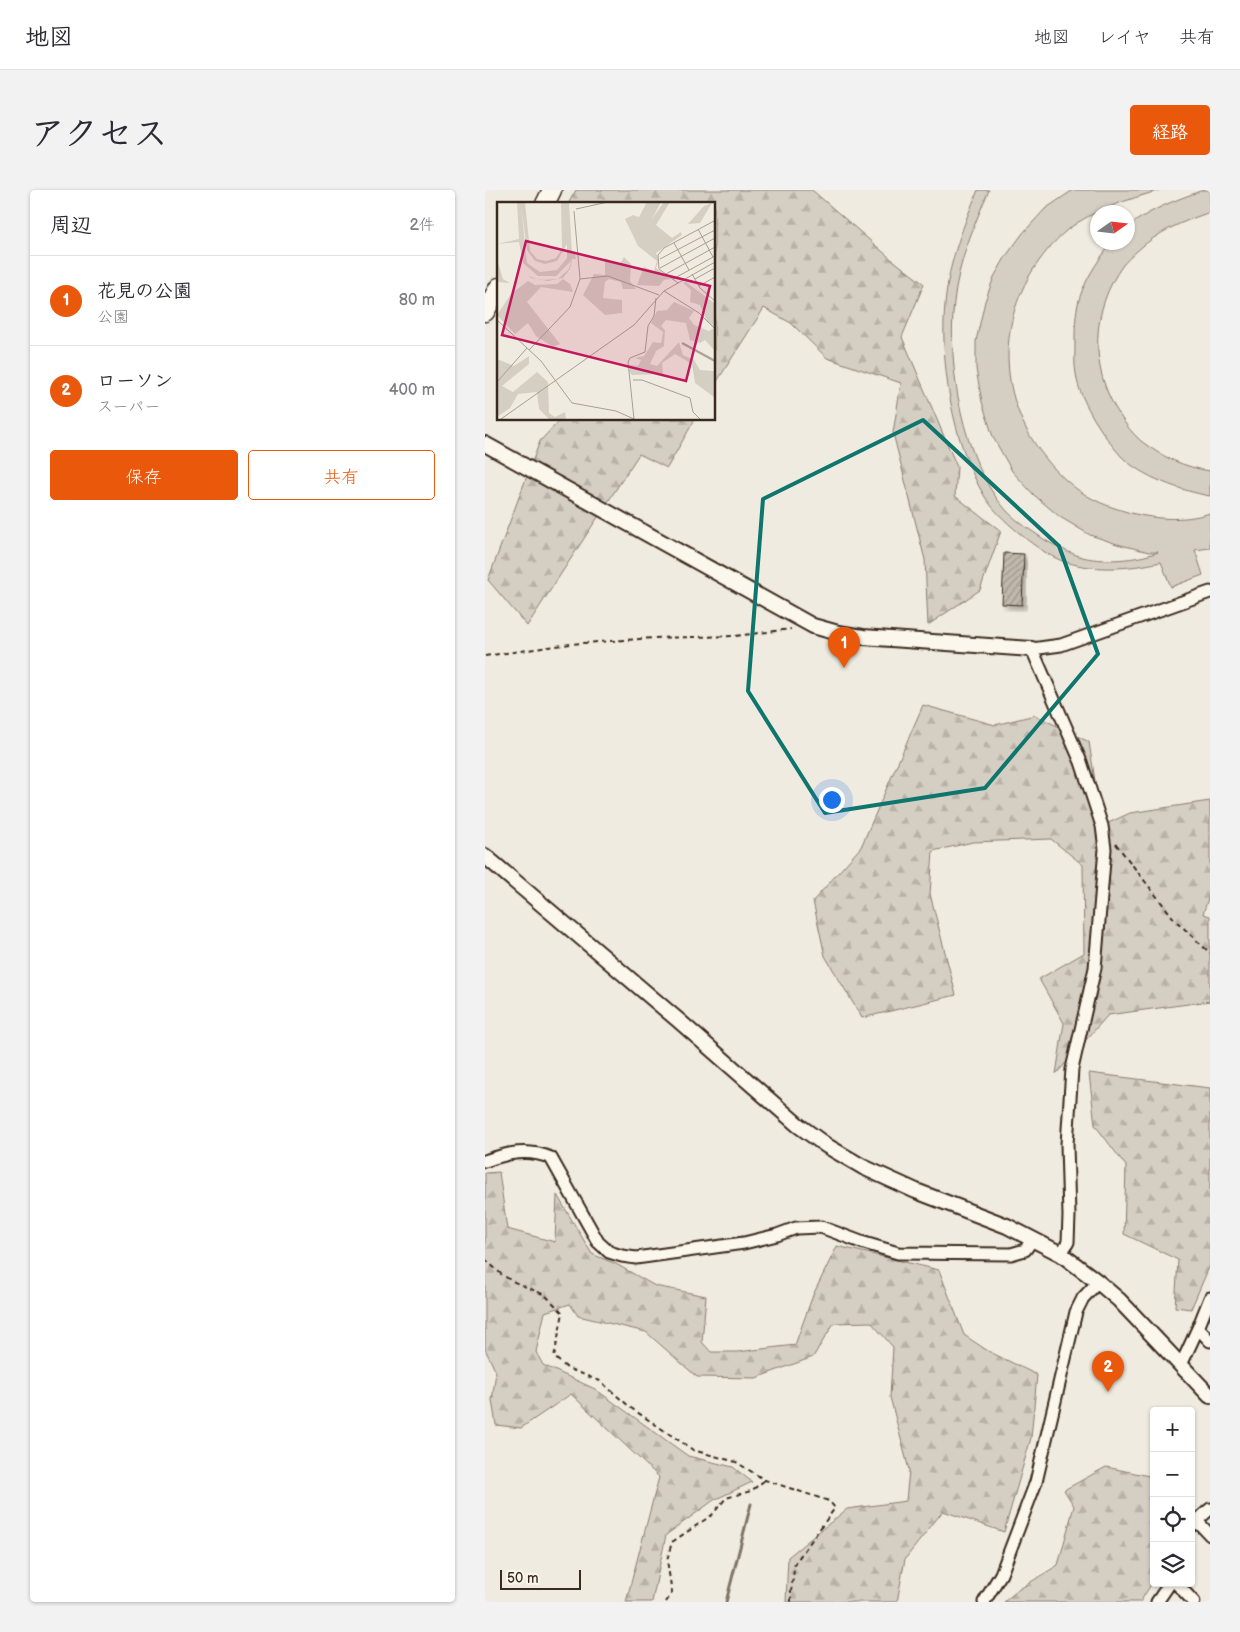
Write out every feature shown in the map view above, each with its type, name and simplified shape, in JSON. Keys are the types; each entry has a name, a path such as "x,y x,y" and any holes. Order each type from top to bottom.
{"main road":[{"path":"546,202 552,190"},
{"path":"485,312 497,291"}],"street":[{"path":"485,444 813,626 838,633 863,637 1032,649 1061,645 1210,592"},
{"path":"1032,649 1081,762 1102,826 1105,848 1095,968 1072,1069 1067,1144 1069,1216 1067,1242 1061,1254"},
{"path":"485,856 678,1020 798,1126 863,1167 916,1191 1007,1226 1061,1254 1125,1305 1210,1396"},
{"path":"485,1161 518,1152 543,1154 551,1158 598,1242 609,1252 629,1257 653,1256 743,1243 809,1226 821,1227 898,1253 1011,1254 1025,1250 1033,1238"},
{"path":"984,1602 1001,1574 1036,1482 1076,1312 1083,1298 1098,1282"},
{"path":"1181,1365 1210,1298"},
{"path":"1198,1328 1210,1340"},
{"path":"1195,1523 1210,1509"},
{"path":"1195,1525 1210,1536"},
{"path":"1157,1602 1166,1587"},
{"path":"1180,1587 1194,1602"}],"path":[{"path":"485,656 570,644 653,638 735,636 813,626"},
{"path":"1102,826 1175,920 1210,953"},
{"path":"485,1259 501,1274 512,1281 545,1294 563,1313 554,1357 567,1368 600,1381 631,1408 693,1450 736,1462 765,1480 829,1501 835,1508 795,1563 791,1602"},
{"path":"666,1602 672,1593 667,1560 672,1542 712,1515 726,1498 751,1491 765,1480"}],"highlighted area":[{"path":"923,420 1059,546 1098,654 985,788 825,813 748,691 763,499"}],"green space":[{"path":"576,190 812,190 890,258 924,284 902,337 957,467 955,496 1001,531 980,590 928,625 925,560 893,433 901,383 827,358 791,323 764,308 715,384 715,202 569,202"},
{"path":"978,190 989,190 972,231 959,273 952,327 956,383 961,411 968,439 978,466 991,490 1006,510 1045,540 1066,551 1088,558 1119,560 1140,557 1158,552 1149,552 1117,544 1090,535 1060,517 1034,495 1012,471 993,437 982,402 976,369 976,341 985,301 994,277 1006,256 1023,233 1045,209 1073,190 1160,190 1115,205 1090,205 1090,215 1067,230 1047,250 1031,273 1020,296 1012,320 1008,345 1009,369 1020,417 1032,439 1057,471 1080,491 1108,506 1145,516 1189,518 1210,513 1210,548 1195,550 1203,575 1171,587 1161,562 1123,568 1098,568 1060,560 1025,538 998,514 989,503 964,452 956,426 946,372 944,320 946,295 954,255"},
{"path":"1203,190 1210,190 1210,212 1180,223 1162,233 1145,244 1123,265 1112,282 1100,319 1099,358 1102,378 1109,396 1132,432 1157,452 1182,464 1210,471 1210,496 1187,491 1163,482 1129,464 1110,443 1094,419 1085,403 1075,370 1075,324 1078,304 1082,291 1095,266 1106,250 1135,250 1135,222 1164,205"},
{"path":"560,420 694,420 667,468 639,454 527,626 488,580 540,441"},
{"path":"923,705 995,725 1035,715 1089,742 1102,826 1130,813 1210,801 1210,892 1203,914 1210,916 1210,1001 1108,1015 1056,1074 1064,1023 1039,979 1084,953 1083,865 1051,839 973,842 933,851 930,894 956,995 862,1018 825,956 813,901 861,847"},
{"path":"1089,1073 1210,1088 1210,1265 1191,1309 1175,1307 1178,1260 1124,1234 1126,1166 1095,1125"},
{"path":"499,1172 507,1229 555,1242 557,1195 592,1254 616,1264 655,1286 706,1296 702,1342 711,1352 737,1352 795,1345 813,1295 837,1246 939,1270 964,1335 988,1351 1037,1375 1031,1438 1004,1532 943,1511 905,1559 897,1602 786,1602 788,1557 847,1509 906,1501 909,1470 890,1397 893,1347 871,1322 834,1323 813,1357 756,1378 697,1377 646,1332 578,1316 570,1304 545,1312 536,1352 543,1365 595,1389 688,1456 733,1467 752,1482 714,1500 666,1535 652,1602 626,1602 659,1477 571,1394 521,1428 496,1425 492,1400 496,1372 485,1349 485,1173"},
{"path":"1106,1467 1150,1476 1150,1586 1140,1602 1004,1602 1018,1590 1058,1565 1074,1506 1064,1490"}],"building":[{"path":"1004,553 1024,554 1022,605 1002,604"}],"waterway":[{"path":"726,1602 751,1504"}],"place":[{"name":"花見の公園","path":"844,668"},
{"name":"ローソン","path":"1108,1392"}]}
